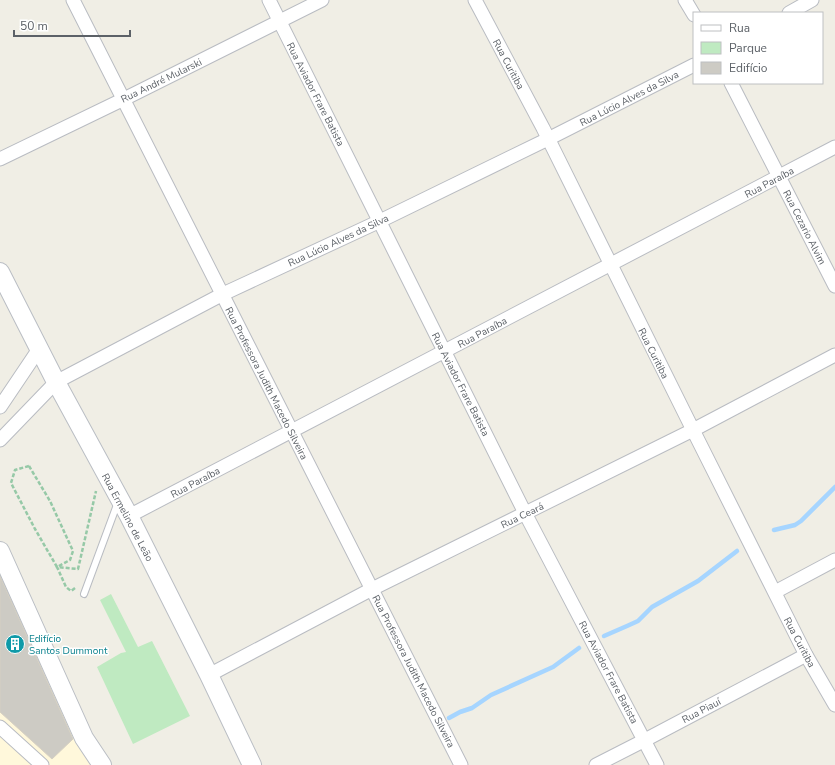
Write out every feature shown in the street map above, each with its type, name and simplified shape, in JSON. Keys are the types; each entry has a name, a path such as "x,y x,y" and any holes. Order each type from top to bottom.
{"main road":[{"name":"Rua Ermelino de Leão","path":"0,272 56,382 129,516 209,675 252,765"},
{"path":"0,550 84,738 102,765"},
{"path":"84,738 89,765"}],"street":[{"name":"Rua Professora Judith Macedo Silveira","path":"73,0 461,765"},
{"name":"Rua Aviador Frare Batista","path":"269,0 525,513 657,765"},
{"name":"Rua André Mularski","path":"0,159 322,0"},
{"name":"Rua Curitiba","path":"475,0 548,139 806,654 835,705"},
{"path":"685,0 693,13"},
{"path":"791,12 812,0"},
{"name":"Rua Lúcio Alves da Silva","path":"0,440 56,382 222,294 380,221 693,66"},
{"name":"Rua Cezario Alvim","path":"732,84 835,286"},
{"name":"Rua Paraíba","path":"129,516 835,147"},
{"path":"0,407 39,349"},
{"name":"Rua Ceará","path":"209,675 372,589 693,430 835,355"},
{"path":"775,592 835,560"},
{"name":"Rua Piauí","path":"596,765 806,654"},
{"path":"0,727 42,765"}],"lane":[{"path":"84,594 119,498"}],"path":[{"path":"57,567 70,560 73,551 50,501 29,466 15,470 11,483 35,530 57,567 66,587 71,591 83,584 88,583"},
{"path":"57,567 78,569 96,492 92,485"}],"shaded area":[{"path":"0,542 96,765 0,765"}],"green space":[{"path":"111,594 138,647 152,641 190,716 133,744 97,667 121,653 126,652 100,600"}],"building":[{"name":"Edifício Santos Dummont","path":"0,576 73,739 52,759 0,712"}],"waterway":[{"path":"774,530 795,525 801,521 835,487"},
{"path":"604,636 638,621 652,607 698,581 737,551"},
{"path":"449,718 472,708 491,695 553,667 579,648"}],"place":[{"name":"Edifício Santos Dummont","path":"15,644"}]}
